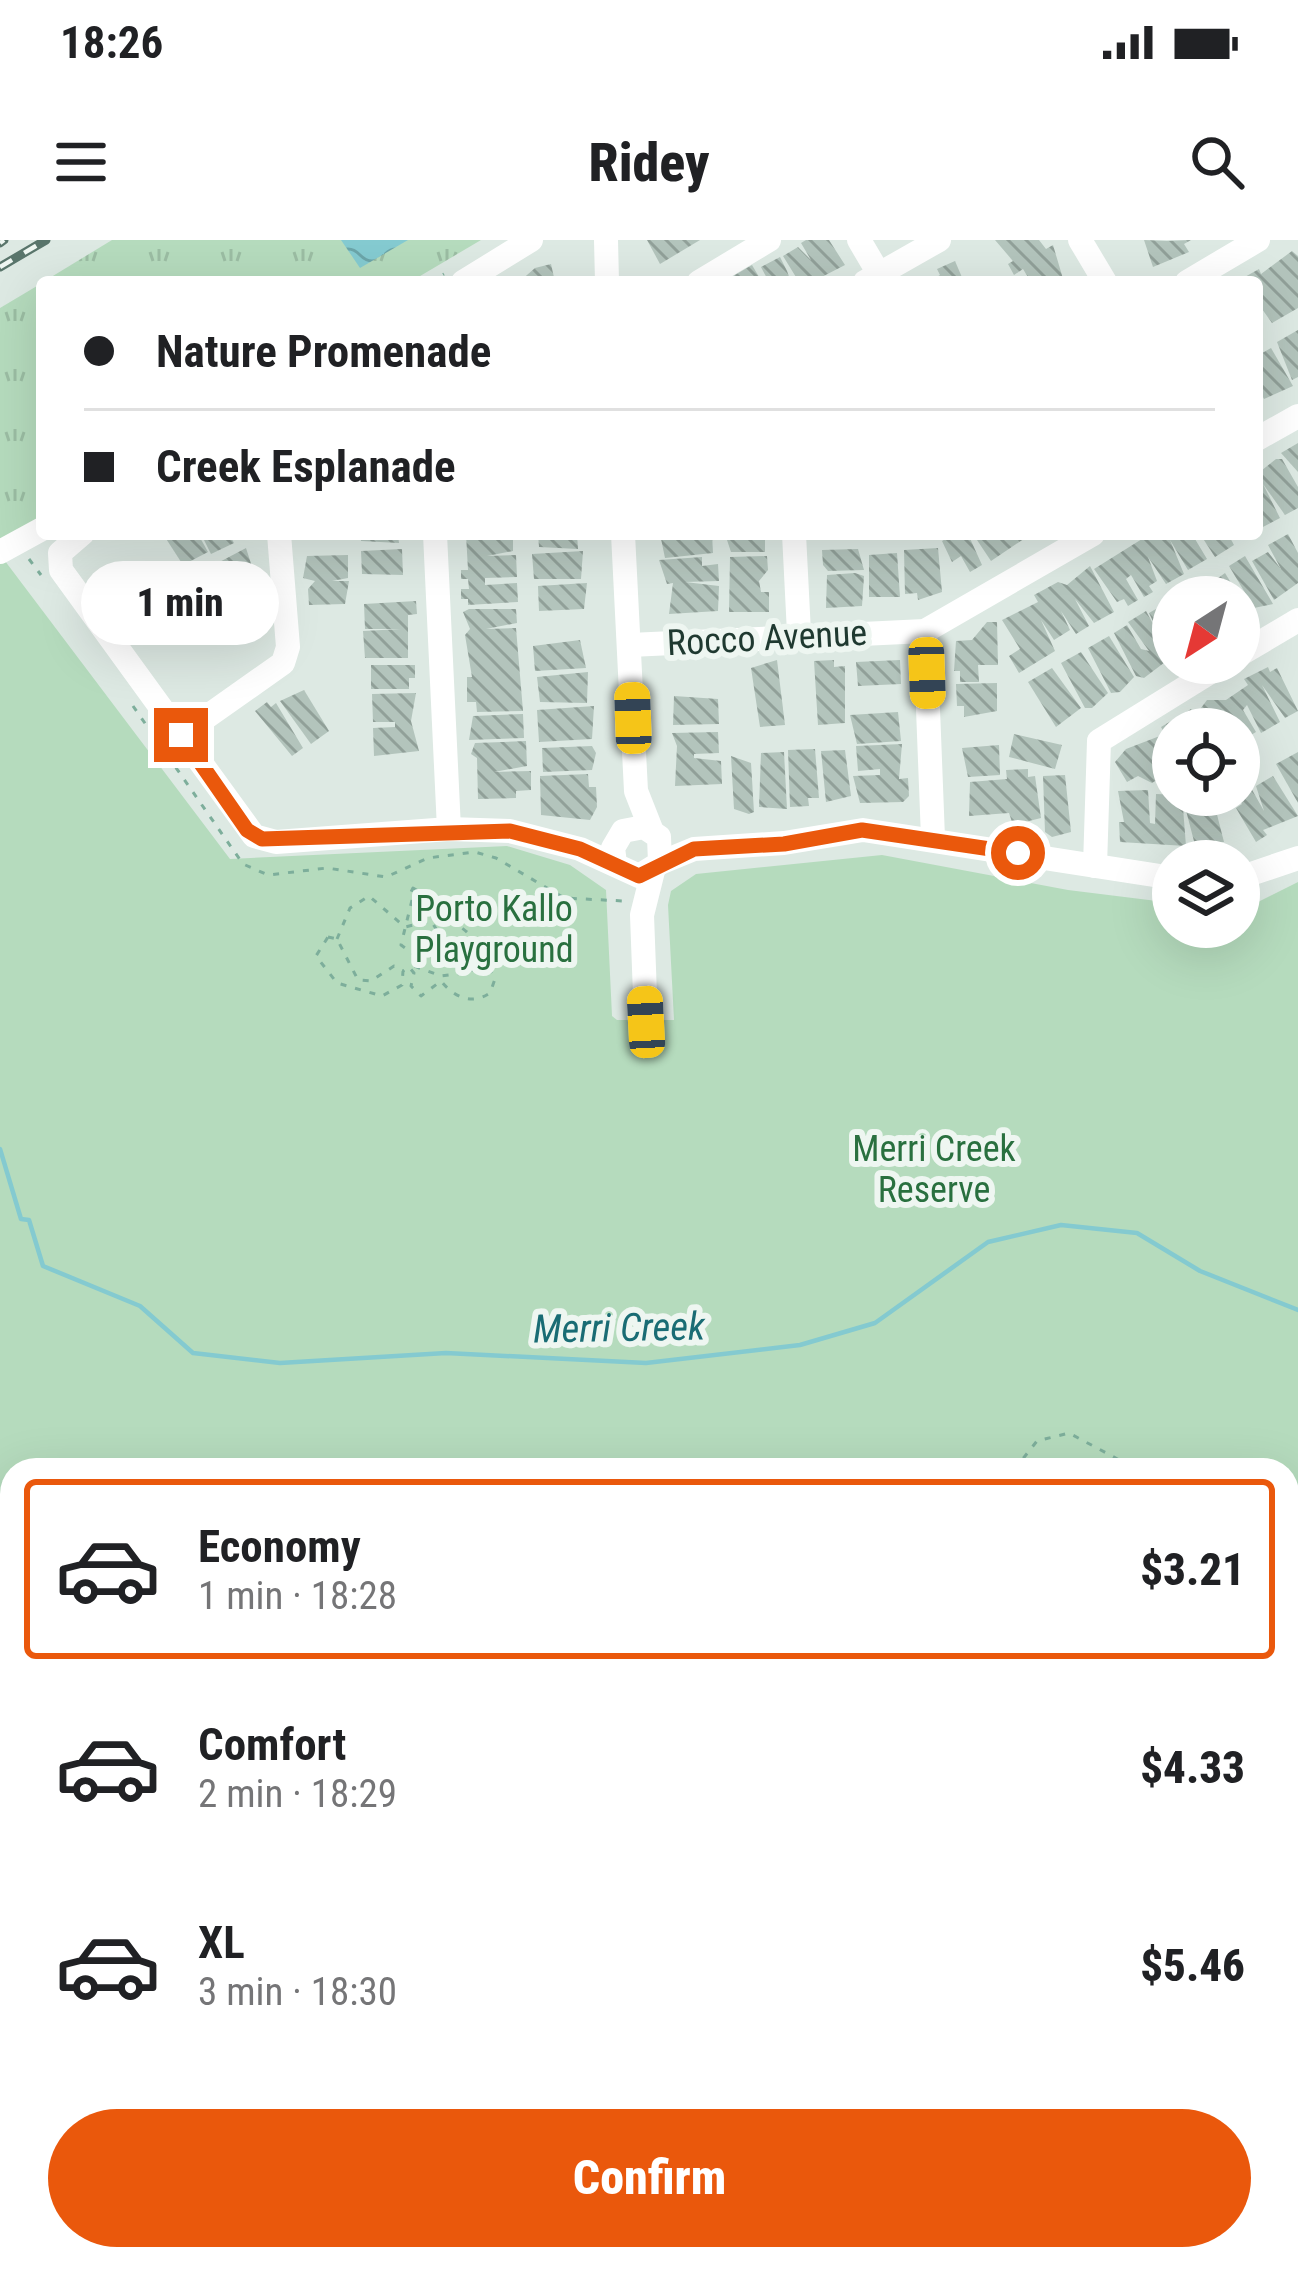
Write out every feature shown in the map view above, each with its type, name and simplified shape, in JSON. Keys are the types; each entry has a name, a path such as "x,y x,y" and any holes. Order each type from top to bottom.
{"street":[{"path":"473,276 531,240"},
{"path":"606,240 607,276"},
{"path":"709,276 769,240"},
{"path":"859,240 871,276"},
{"path":"876,276 939,240"},
{"path":"1080,240 1101,276"},
{"path":"1197,276 1258,240"},
{"path":"1263,436 1298,416"},
{"path":"9,547 36,532"},
{"path":"75,540 60,554 61,570 247,830 262,839 300,841 448,829 532,833 639,876 694,849 784,844 862,830 1152,875"},
{"path":"181,735 283,662 288,647 279,540"},
{"path":"434,540 448,829"},
{"path":"623,540 636,791 613,848 635,908 646,1022"},
{"path":"794,540 799,633"},
{"name":"Rocco Avenue","path":"630,644 799,633 925,632 1083,540"},
{"path":"1260,643 1298,620"},
{"path":"925,632 933,838"},
{"path":"1095,866 1099,741 1191,684"},
{"path":"635,908 656,867 655,833 636,791"},
{"path":"580,849 636,826 694,849"},
{"path":"1260,871 1298,858"}],"path":[{"path":"9,547 45,580"},
{"path":"125,694 243,864 279,875 327,868 370,878 406,872 438,855 475,852 496,858 564,898 635,908"},
{"path":"403,971 412,967 441,978 452,994 485,997 495,979 490,965 456,955 431,921 431,905 413,888 406,872"},
{"path":"405,927 451,922 478,946 479,959 472,971 441,978 422,996 411,986 415,955 401,945 413,888"},
{"path":"403,971 394,966 371,981 358,980 337,939 350,908 369,896 405,927"},
{"path":"412,900 420,896"},
{"path":"337,939 322,940 316,956 337,983 389,996 402,985 403,971"},
{"path":"1024,1458 1037,1441 1069,1433 1116,1458"}],"green space":[{"path":"112,240 481,240 420,276 53,276"},
{"path":"36,287 36,540 44,540 0,564 0,308"},
{"name":"Merri Creek Reserve","path":"5,561 230,859 507,846 570,865 606,890 612,1016 617,1020 674,1020 668,905 671,891 696,874 882,855 1068,890 1152,900 1152,948 1260,948 1260,901 1298,882 1298,1458 0,1458 0,564"}],"water":[{"path":"341,240 408,240 360,268"}],"building":[{"path":"647,240 700,240 660,264"},
{"path":"829,240 845,265 824,276 795,276 783,256 798,247 811,260 801,243"},
{"path":"995,240 1039,240 1046,249 1053,245 1062,276 1027,276 1023,269 1014,275 1008,264 1013,261"},
{"path":"1144,240 1191,240 1184,244 1189,252 1153,267"},
{"path":"1292,251 1298,256 1298,308 1272,323 1263,310 1263,276 1247,276 1259,269 1261,274"},
{"path":"780,257 788,276 766,276 761,267"},
{"path":"955,261 961,276 938,276 937,269"},
{"path":"551,264 554,276 526,276"},
{"path":"752,265 758,276 733,276"},
{"path":"1298,330 1298,377 1292,380 1277,342"},
{"path":"1271,348 1293,386 1264,399 1263,397 1263,353"},
{"path":"1298,443 1298,472 1281,453"},
{"path":"1282,459 1298,487 1298,508 1285,515 1263,484 1263,469"},
{"path":"1263,484 1280,518 1263,527"},
{"path":"1288,534 1298,553 1298,583 1274,600 1252,561 1268,552 1281,569 1268,545"},
{"path":"167,540 201,540 208,552 183,565"},
{"path":"204,540 232,540 234,543 211,554"},
{"path":"466,540 513,540 513,551 487,556 516,555 517,577 485,578 485,585 517,583 518,602 468,605 468,599 461,599 461,589 469,589 461,570 468,570"},
{"path":"538,540 577,540 578,549 539,547"},
{"path":"661,540 712,540 713,553 665,558"},
{"path":"727,540 765,540 765,552 731,552"},
{"path":"971,540 982,565 970,572 961,556 952,562 942,541"},
{"path":"977,540 1022,540 991,561"},
{"path":"1140,540 1170,540 1184,574 1161,576 1148,557 1155,576 1149,586 1152,593 1144,597 1131,575 1126,579 1138,600 1128,606 1124,599 1117,602 1094,569"},
{"path":"1170,540 1196,540 1207,559 1188,570"},
{"path":"1204,540 1231,540 1234,545 1215,557"},
{"path":"246,548 255,576 217,596 210,583 202,587 195,575"},
{"path":"938,548 942,592 918,600 917,593 905,594 904,550"},
{"path":"402,549 403,575 362,574 361,551"},
{"path":"858,549 864,570 828,571 823,565 822,550"},
{"path":"583,551 581,579 534,579 532,554"},
{"path":"897,553 900,597 869,597 869,555"},
{"path":"348,555 348,578 332,581 349,581 345,604 309,605 308,589 315,581 303,578 307,556"},
{"path":"767,556 768,570 759,581 761,592 769,592 769,612 729,612 730,557"},
{"path":"1245,556 1257,576 1235,576 1229,566"},
{"path":"702,557 702,566 718,564 719,581 685,582 719,586 718,611 669,614 673,583 667,584 659,560"},
{"path":"1090,566 1114,612 1094,623 1075,599 1089,626 1076,634 1061,611 1070,630 1054,640 1041,620 1055,651 1019,673 1009,656 1020,649 1002,620 1038,602 1034,595 1058,582 1067,585"},
{"path":"827,575 864,576 862,606 826,608"},
{"path":"1260,582 1273,604 1260,607"},
{"path":"587,583 584,609 539,611 538,586"},
{"path":"247,584 256,599 241,608 245,615 213,633 200,611"},
{"path":"416,601 417,614 408,615 408,658 365,658 363,631 401,629 365,629 364,604"},
{"path":"516,609 517,623 486,629 516,628 523,711 477,712 476,702 467,702 467,677 472,677 465,635 470,629 463,612"},
{"path":"1146,611 1152,622 1152,672 1144,678 1136,676 1114,633 1127,625 1141,649 1149,651 1128,622"},
{"path":"987,622 997,622 998,665 978,665 979,682 960,682 960,671 954,671 956,641 972,640"},
{"path":"1109,636 1134,677 1120,692 1111,693 1088,648"},
{"path":"580,640 586,668 535,671 533,646"},
{"path":"1081,652 1108,693 1092,708 1085,708 1061,663"},
{"path":"777,660 785,725 760,727 751,668"},
{"path":"834,660 834,667 845,666 845,723 818,725 814,661"},
{"path":"900,660 901,684 858,686 856,662"},
{"path":"371,665 415,665 415,678 409,678 409,689 371,689"},
{"path":"1052,668 1081,708 1056,727 1028,682"},
{"path":"1277,668 1298,711 1285,718 1262,685 1280,722 1261,733 1260,708 1201,708 1207,700 1226,700 1247,684 1260,684 1260,671"},
{"path":"588,672 587,703 540,702 537,677"},
{"path":"997,683 997,711 964,717 964,706 957,706 956,684"},
{"path":"304,690 329,731 311,744 280,701"},
{"path":"416,693 411,721 419,751 374,756 373,728 395,727 395,722 373,722 372,694"},
{"path":"674,696 718,699 719,724 673,725"},
{"path":"267,702 271,707 276,703 303,748 292,756 255,711"},
{"path":"594,706 592,739 539,742 537,710"},
{"path":"898,712 901,741 857,744 850,715"},
{"path":"523,714 524,738 469,740 473,716"},
{"path":"718,732 719,753 694,754 694,758 721,761 722,784 675,786 677,746 672,733"},
{"path":"1014,734 1062,745 1055,769 1009,757"},
{"path":"1152,739 1152,783 1138,776 1127,782 1115,762 1126,749"},
{"path":"526,741 527,766 494,772 531,771 531,790 516,791 516,798 478,799 477,758 471,754 475,743"},
{"path":"902,744 899,779 908,778 909,796 903,802 860,803 853,776 880,775 880,769 858,771 856,746"},
{"path":"999,745 1000,775 968,777 962,748"},
{"path":"592,746 596,753 592,770 543,772 542,748"},
{"path":"815,749 819,798 808,798 809,806 790,807 788,750"},
{"path":"845,750 851,796 826,802 821,751"},
{"path":"784,752 787,809 759,807 761,753"},
{"path":"1298,752 1298,803 1276,764"},
{"path":"731,756 751,763 754,812 749,814 734,809"},
{"path":"1028,769 1028,777 1035,776 1041,818 1013,825 1009,813 969,816 970,782 1007,779 1006,770"},
{"path":"588,774 589,787 596,787 597,807 590,820 541,815 540,776"},
{"path":"1065,775 1071,832 1052,837 1045,832 1043,776"},
{"path":"1273,776 1298,816 1263,830 1267,835 1255,840 1241,816 1260,816 1260,804 1264,811 1260,784"},
{"path":"1148,790 1150,823 1155,824 1155,816 1184,816 1186,840 1120,842 1119,822 1124,822 1118,791"},
{"path":"1187,816 1217,816 1223,840 1194,840"}],"waterway":[{"name":"Merri Creek","path":"0,1149 21,1219 29,1220 43,1266 140,1306 193,1353 280,1363 446,1353 646,1363 800,1345 875,1323 988,1242 1061,1225 1137,1233 1200,1271 1298,1310"}],"railway":[{"path":"0,243 4,240"},
{"path":"0,267 46,240"}],"route":[{"path":"181,735 247,830 276,842 448,829 532,833 639,876 694,849 784,844 862,830 1018,853"}],"park label":[{"name":"Porto Kallo Playground","path":"494,930"}]}
